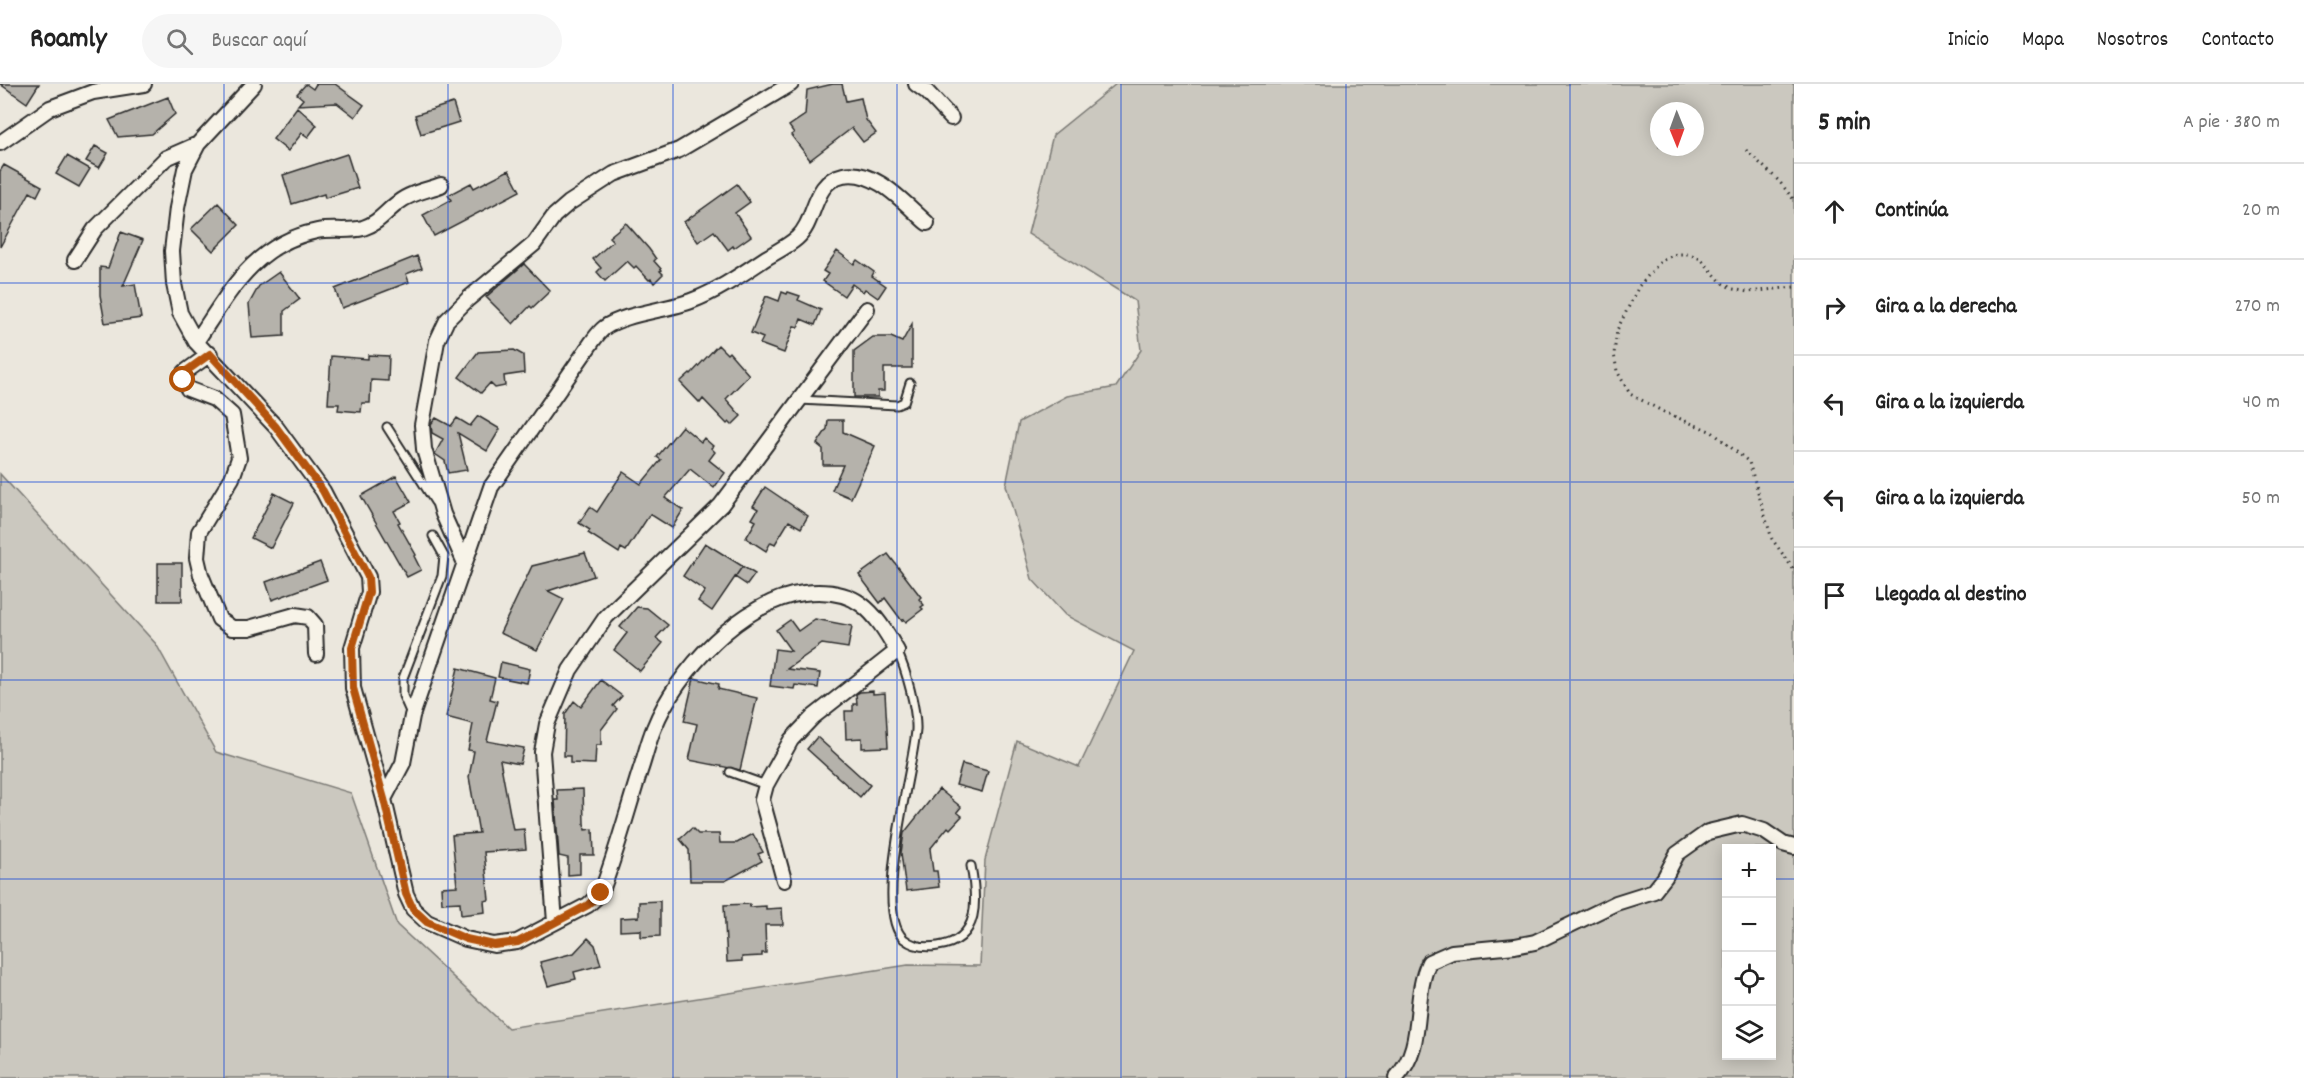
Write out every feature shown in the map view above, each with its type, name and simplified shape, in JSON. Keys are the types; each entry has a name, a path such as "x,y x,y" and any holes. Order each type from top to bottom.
{"street":[{"path":"0,143 50,108 93,92 144,84"},
{"path":"254,84 198,144 185,169 172,251 174,284 180,314 196,342 210,354 276,427 323,491 368,577 369,592 352,648 353,688 384,799 406,894 413,909 427,922 466,939 494,945 518,942 588,905 601,893 654,727 677,688 705,651 734,625 764,604 791,594 820,591 843,596 867,607 880,622 897,651 813,717 791,740 766,785 762,800 784,880"},
{"path":"464,561 443,514 424,449 422,425 437,341 447,320 468,299 534,244 554,216 569,203 614,174 679,150 791,84"},
{"path":"916,84 927,92 951,118"},
{"path":"75,260 95,229 166,158 198,144"},
{"path":"384,799 403,763 412,716 491,487 604,327 714,292 797,238 809,223 818,196 828,182 843,175 873,178 927,223"},
{"path":"196,342 239,278 262,255 292,239 318,231 360,229 378,222 400,201 441,184"},
{"path":"555,922 542,752 548,724 570,670 606,617 721,505 867,309"},
{"path":"210,354 185,372 183,380 188,389 214,399 232,415 238,458 232,478 199,532 197,558 201,575 219,619 232,628 249,628 295,615 308,617 315,625 316,654"},
{"path":"1396,1078 1414,1050 1421,977 1429,962 1452,952 1535,942 1616,903 1654,891 1665,877 1677,854 1708,832 1742,824 1764,831 1783,844 1794,847"}],"lane":[{"path":"800,400 897,405 904,402 910,383"},
{"path":"387,427 443,514"},
{"path":"412,716 403,696 403,678 442,576 444,556 433,536"},
{"path":"897,651 906,669 916,728 893,869 891,908 894,925 902,937 914,946 932,947 945,945 961,938 971,927 974,916 975,889 971,866"},
{"path":"730,772 766,785"}],"path":[{"path":"1746,150 1779,181 1794,200"},
{"path":"1794,287 1748,292 1733,289 1722,283 1701,259 1687,254 1676,254 1661,261 1639,286 1617,330 1614,354 1617,371 1630,394 1664,412 1712,432 1749,462 1772,539 1794,570"}],"shaded area":[{"path":"1116,84 1794,84 1794,1078 0,1078 0,474 156,644 216,752 351,793 397,925 508,1028 908,965 980,966 985,860 1017,741 1079,767 1134,651 1065,615 1032,579 1006,485 1019,422 1067,396 1116,387 1141,350 1135,301 1028,234 1053,135"}],"building":[{"path":"0,84 39,84 27,103"},
{"path":"306,84 313,89 316,84 335,84 364,105 355,117 337,103 298,105 303,99 297,94"},
{"path":"842,84 846,101 861,98 866,120 876,133 863,142 852,128 810,160 791,135 794,133 789,126 805,115 807,90"},
{"path":"168,97 175,114 152,134 118,137 109,120"},
{"path":"453,103 459,122 421,134 415,115"},
{"path":"297,107 317,125 308,137 302,133 288,151 273,139"},
{"path":"95,146 108,153 99,168 86,161"},
{"path":"347,154 358,188 325,198 324,194 292,204 283,175"},
{"path":"67,156 90,169 79,187 56,174"},
{"path":"4,165 42,186 37,196 30,192 0,247 0,171"},
{"path":"509,170 520,191 434,236 423,215 451,200 448,195 471,183 474,188"},
{"path":"737,184 750,202 735,213 751,236 728,250 714,231 698,242 684,222"},
{"path":"218,203 239,225 213,251 191,229"},
{"path":"626,223 649,249 656,259 654,261 662,270 660,271 663,274 654,283 636,266 634,268 627,261 605,281 597,272 601,268 593,259 613,241 609,237"},
{"path":"121,232 143,240 123,286 135,284 141,318 105,323 100,295 100,267 108,268"},
{"path":"837,251 854,264 857,260 874,272 872,276 886,286 878,298 865,289 863,292 852,284 844,296 823,281 828,274 823,271"},
{"path":"417,256 422,268 406,274 409,282 342,308 335,289"},
{"path":"524,264 550,291 532,308 530,306 513,324 486,297"},
{"path":"279,272 300,299 284,311 284,336 252,338 249,304 259,286"},
{"path":"782,292 800,296 798,300 821,310 815,325 801,319 798,327 794,326 784,353 760,344 763,338 751,333 766,296 779,301"},
{"path":"912,324 912,368 884,368 884,391 878,391 878,397 854,397 854,351 873,337 891,337 902,342"},
{"path":"718,345 727,354 729,352 749,375 726,399 741,416 732,425 729,422 727,424 703,399 700,403 680,382 691,374"},
{"path":"514,350 523,355 524,373 504,376 505,386 495,388 490,383 481,393 459,377 478,352"},
{"path":"368,355 389,356 388,381 371,380 370,403 362,403 361,412 338,410 339,404 328,404 331,356 368,359"},
{"path":"478,416 500,429 487,451 458,433 467,470 448,473 445,461 435,454 443,439 432,433 431,424 436,418 451,426 457,418 470,426"},
{"path":"828,420 843,420 843,432 875,446 851,498 832,490 843,465 823,465 823,449 817,444 827,429"},
{"path":"682,426 701,442 704,438 713,446 711,448 715,452 709,460 725,473 714,488 690,469 665,498 683,510 672,528 650,514 626,551 621,548 619,553 588,533 590,530 579,523 590,507 597,512 623,472 641,484 661,460 657,457"},
{"path":"396,476 411,502 394,511 421,570 407,577 361,496"},
{"path":"765,487 808,516 801,528 789,521 775,544 771,542 766,551 746,538 756,521 752,519 758,509 753,506"},
{"path":"274,493 294,503 271,548 251,538"},
{"path":"705,543 755,574 747,585 735,577 712,611 698,601 705,591 683,576"},
{"path":"585,553 594,576 548,591 564,599 537,650 500,633 532,566"},
{"path":"888,554 921,597 919,599 924,605 921,607 923,609 906,622 904,619 902,621 885,598 880,603 859,575"},
{"path":"320,562 327,580 272,600 266,582"},
{"path":"158,563 182,563 182,601 158,601"},
{"path":"637,607 647,608 668,625 656,638 663,643 640,671 614,650 627,633 620,627"},
{"path":"815,619 852,626 848,648 822,644 787,669 820,673 818,688 795,685 794,689 770,686 775,649 791,651 776,630 790,620 798,631"},
{"path":"501,662 530,669 527,683 498,677"},
{"path":"458,668 495,678 490,699 497,701 487,741 524,748 520,764 500,760 513,830 524,829 526,849 484,852 489,900 484,901 485,912 461,915 460,902 442,903 441,887 457,886 452,835 479,833 469,777 474,751 468,750 473,724 446,717"},
{"path":"694,678 719,684 718,689 757,698 740,770 689,760 697,724 684,721"},
{"path":"601,680 622,696 613,706 617,709 601,730 601,745 596,745 595,764 570,763 570,756 564,756 565,714 574,701 581,707"},
{"path":"873,691 873,694 885,693 888,747 862,748 862,738 846,739 845,711 853,711 853,704 857,704 856,694"},
{"path":"817,737 870,785 860,797 807,749"},
{"path":"962,764 988,771 982,792 956,785"},
{"path":"583,789 585,830 593,829 594,855 580,855 580,874 568,875 568,858 559,856 555,800 558,800 557,790"},
{"path":"939,789 961,807 957,812 962,816 950,829 948,827 930,849 933,871 937,871 939,887 906,891 901,853 904,833"},
{"path":"692,828 698,834 719,834 720,843 737,843 753,834 763,852 758,854 762,861 725,881 690,881 689,850 680,839"},
{"path":"660,901 660,936 641,937 641,930 620,931 620,918 639,917 639,902"},
{"path":"750,904 750,907 766,906 766,909 782,908 783,925 765,925 766,953 762,953 762,956 742,957 742,961 727,962 724,905"},
{"path":"588,938 595,945 601,965 574,972 576,979 548,986 540,962 574,953"}],"route":[{"path":"183,380 185,372 210,354 276,427 323,491 368,577 369,592 352,648 353,688 384,799 406,894 413,909 427,922 466,939 494,945 518,942 588,905 601,893"}]}
